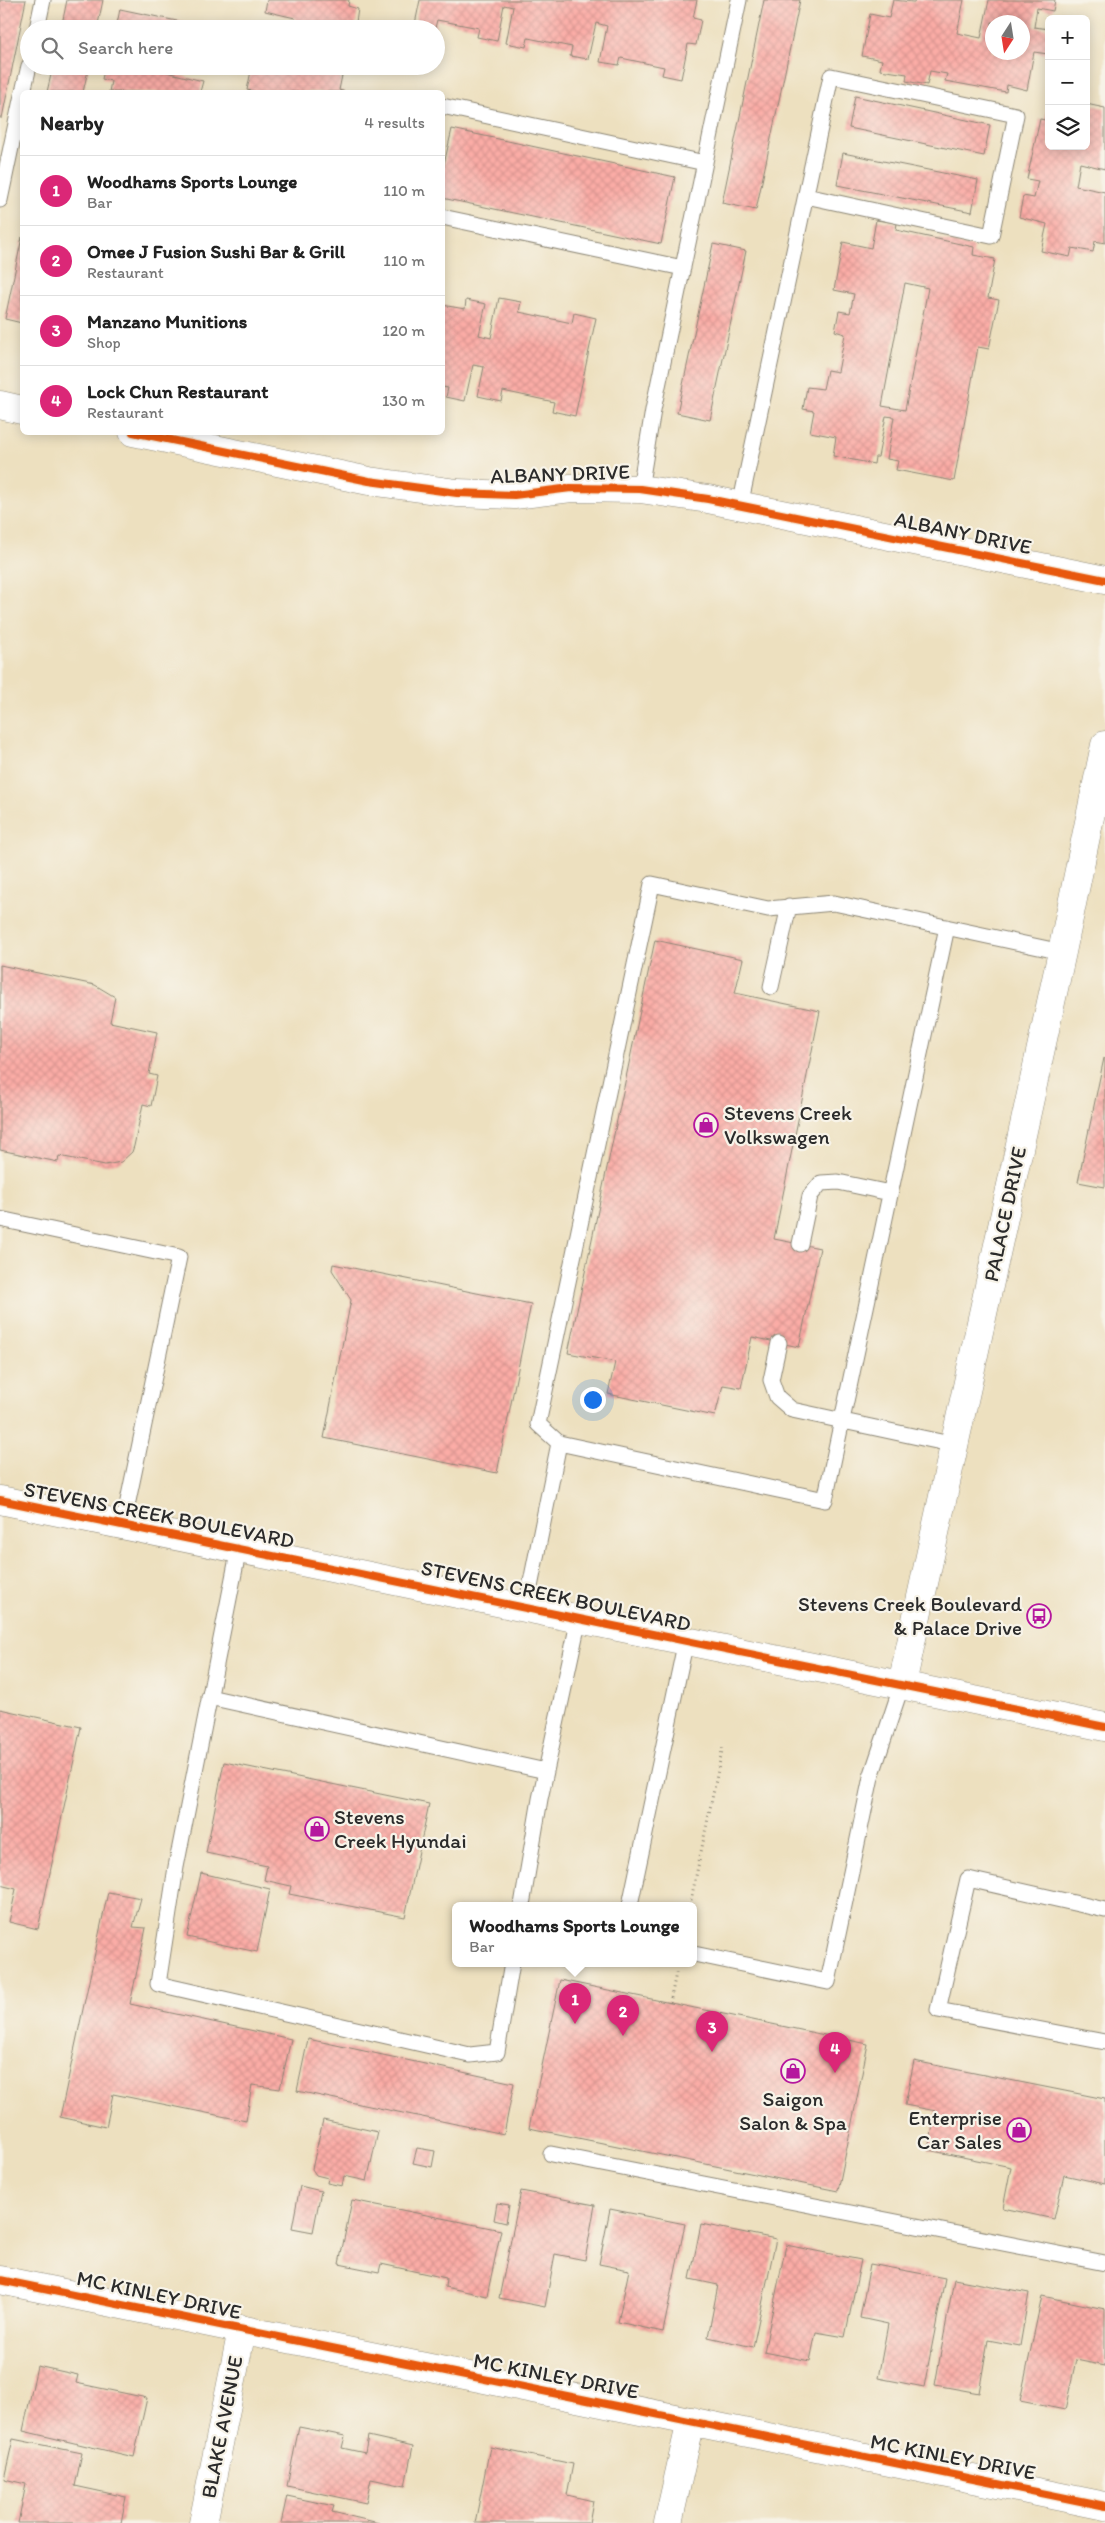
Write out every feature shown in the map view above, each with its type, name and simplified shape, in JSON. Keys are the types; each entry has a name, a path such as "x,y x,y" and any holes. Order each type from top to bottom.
{"street":[{"path":"0,405 20,410"},
{"name":"ALBANY DRIVE","path":"148,435 369,481 457,493 514,495 571,488 640,489 740,506 1105,580"},
{"name":"PALACE DRIVE","path":"902,1684 1062,952 1105,745"},
{"name":"STEVENS CREEK BOULEVARD","path":"0,1500 1105,1727"},
{"name":"MC KINLEY DRIVE","path":"0,2280 1105,2506"},
{"name":"BLAKE AVENUE","path":"203,2523 242,2330"},
{"path":"668,2523 691,2421"}],"lane":[{"path":"39,20 43,0"},
{"path":"640,489 653,410 739,0"},
{"path":"24,90 27,75"},
{"path":"740,506 806,196 832,76 1016,115 991,236 806,196"},
{"path":"445,107 705,163"},
{"path":"0,200 20,108"},
{"path":"445,218 683,268"},
{"path":"947,927 825,1500 559,1443 538,1424 652,884 768,909 834,902 1062,952"},
{"path":"771,987 789,906"},
{"path":"800,1244 810,1196 821,1183 838,1182 890,1193"},
{"path":"0,1219 179,1257 123,1525"},
{"path":"779,1342 771,1380 777,1397 792,1410 954,1446"},
{"path":"526,1607 559,1443"},
{"path":"239,1548 176,1867 158,1984 470,2056 498,2052 511,1967"},
{"path":"523,1902 546,1771 579,1618"},
{"path":"631,1902 686,1640"},
{"path":"697,1955 828,1982 871,1777 902,1684"},
{"path":"209,1697 546,1771"},
{"path":"1105,1910 968,1879 938,2010 1105,2042"},
{"path":"551,2154 1105,2263"}],"path":[{"path":"691,1902 723,1746"},
{"path":"670,2003 677,1971"}],"building":[{"path":"0,0 26,0 22,20 20,20 20,30 2,118 0,118"},
{"path":"67,0 103,0 99,20 63,20"},
{"path":"267,0 349,0 348,6 358,9 356,20 295,20 295,18 265,11"},
{"path":"420,0 697,0 693,18 701,20 696,45 688,44 681,79 662,75 664,67 621,58 619,65 600,62 607,26 596,23 588,59 570,56 572,47 528,38 526,47 506,43 513,7 504,5 497,41 477,37 479,28 445,20 416,20"},
{"path":"764,0 800,0 756,210 722,203"},
{"path":"893,0 914,2 915,0 964,0 957,33 981,38 985,19 985,60 1030,60 1030,15 986,15 989,0 1055,0 1053,11 1037,8 1034,27 1045,28 1045,54 1034,52 1027,90 1007,85 1006,92 945,81 947,74 930,71 927,85 906,81 907,74 880,70 882,60 862,56 870,14 889,18"},
{"path":"120,9 172,20 118,20"},
{"path":"51,75 87,75 83,90 47,90"},
{"path":"103,75 178,75 203,81 201,90 109,90 111,81 102,79"},
{"path":"250,75 342,75 339,90 247,90"},
{"path":"855,96 990,125 984,156 849,128"},
{"path":"1090,105 1105,108 1105,169 1080,163 1076,186 1105,192 1105,243 1095,241 1093,252 1072,248 1070,257 1041,251 1047,224 1019,217 1023,196 1034,198 1038,181 1027,179 1040,119 1045,120 1045,150 1090,150"},
{"path":"452,129 675,177 661,244 445,199 445,160"},
{"path":"843,153 978,180 972,212 837,185"},
{"path":"876,220 897,223 896,230 974,247 973,255 995,259 988,298 999,300 989,349 978,347 954,481 896,470 898,461 887,459 894,417 886,416 878,457 875,457 874,464 833,456 836,437 810,432 814,411 803,409 807,387 823,389 827,370 838,372 845,334 835,331 839,311 850,313 854,294 834,290 843,242 871,248","holes":["905,283 928,288 905,410 882,406"]},
{"path":"713,244 746,251 710,420 677,413"},
{"path":"20,247 20,323 5,319"},
{"path":"499,298 521,302 519,312 572,323 574,313 596,318 575,416 552,411 554,402 503,391 501,401 478,396 484,367 473,365 465,401 446,397 448,388 445,388 445,306 465,309 466,300 486,304 479,335 491,338"},
{"name":"Stevens Creek Volkswagen","path":"655,940 743,959 735,993 820,1011 774,1239 820,1248 799,1347 752,1337 741,1388 723,1385 715,1416 608,1394 615,1362 568,1353"},
{"path":"0,965 95,985 115,997 110,1022 157,1032 149,1074 157,1076 151,1106 143,1104 132,1152 121,1162 105,1165 59,1156 58,1162 0,1150"},
{"path":"1105,1059 1105,1187 1078,1182"},
{"path":"333,1264 531,1304 497,1473 324,1438 351,1300 332,1270"},
{"path":"0,1709 81,1727 38,1929 9,1922 16,1889 0,1885"},
{"name":"Stevens Creek Hyundai","path":"224,1762 429,1804 405,1917 289,1894 291,1886 264,1880 267,1866 206,1853"},
{"path":"201,1873 270,1889 257,1952 187,1937"},
{"path":"108,1892 141,1898 133,1927 146,1928 130,2004 291,2039 280,2089 252,2085 246,2121 113,2094 106,2127 60,2117"},
{"path":"560,1980 868,2044 838,2191 529,2128"},
{"path":"308,2039 514,2083 504,2134 297,2091"},
{"name":"Enterprise Car Sales","path":"914,2061 1105,2099 1105,2184 1064,2175 1054,2219 1003,2208 1011,2167 928,2150 936,2111 905,2105"},
{"path":"323,2120 378,2132 367,2181 344,2176 342,2186 327,2183 328,2178 316,2175 312,2169"},
{"path":"417,2148 435,2151 432,2167 413,2163"},
{"path":"300,2186 321,2191 313,2232 292,2228"},
{"path":"521,2191 595,2205 585,2260 555,2254 545,2307 499,2298"},
{"path":"352,2200 501,2230 487,2296 445,2287 446,2278 381,2264 379,2272 339,2264"},
{"path":"497,2203 509,2205 506,2223 494,2220"},
{"path":"610,2209 685,2224 663,2332 618,2322 629,2270 599,2264"},
{"path":"701,2224 776,2239 753,2347 708,2337 718,2285 690,2279"},
{"path":"786,2245 861,2260 845,2337 816,2332 810,2361 764,2352"},
{"path":"870,2264 945,2278 924,2387 878,2378 888,2324 860,2318"},
{"path":"954,2279 1029,2293 1020,2346 988,2340 979,2393 935,2385"},
{"path":"1042,2296 1105,2309 1105,2366 1076,2360 1065,2410 1020,2401"},
{"path":"37,2366 78,2375 76,2383 147,2398 134,2457 23,2431"},
{"path":"299,2427 345,2436 342,2448 365,2453 368,2436 413,2446 405,2486 371,2479 366,2503 287,2486"},
{"path":"13,2439 82,2453 75,2486 126,2497 121,2523 18,2523 26,2484 4,2479"},
{"path":"490,2447 573,2464 567,2495 593,2501 589,2523 475,2523"},
{"path":"287,2496 334,2506 332,2512 379,2523 281,2523"}],"cycle path":[{"path":"147,435 369,481 457,493 514,495 571,488 640,489 708,499 1105,580"},
{"path":"0,1500 1105,1727"},
{"path":"0,2280 1105,2506"}],"place":[{"name":"Stevens Creek Volkswagen","path":"706,1125"},
{"name":"Stevens Creek Boulevard & Palace Drive","path":"1039,1616"},
{"name":"Stevens Creek Hyundai","path":"317,1829"},
{"name":"Woodhams Sports Lounge","path":"575,2024"},
{"name":"Omee J Fusion Sushi Bar & Grill","path":"623,2036"},
{"name":"Manzano Munitions","path":"712,2052"},
{"name":"Saigon Salon & Spa","path":"793,2071"},
{"name":"Lock Chun Restaurant","path":"835,2073"},
{"name":"Enterprise Car Sales","path":"1019,2130"}]}
